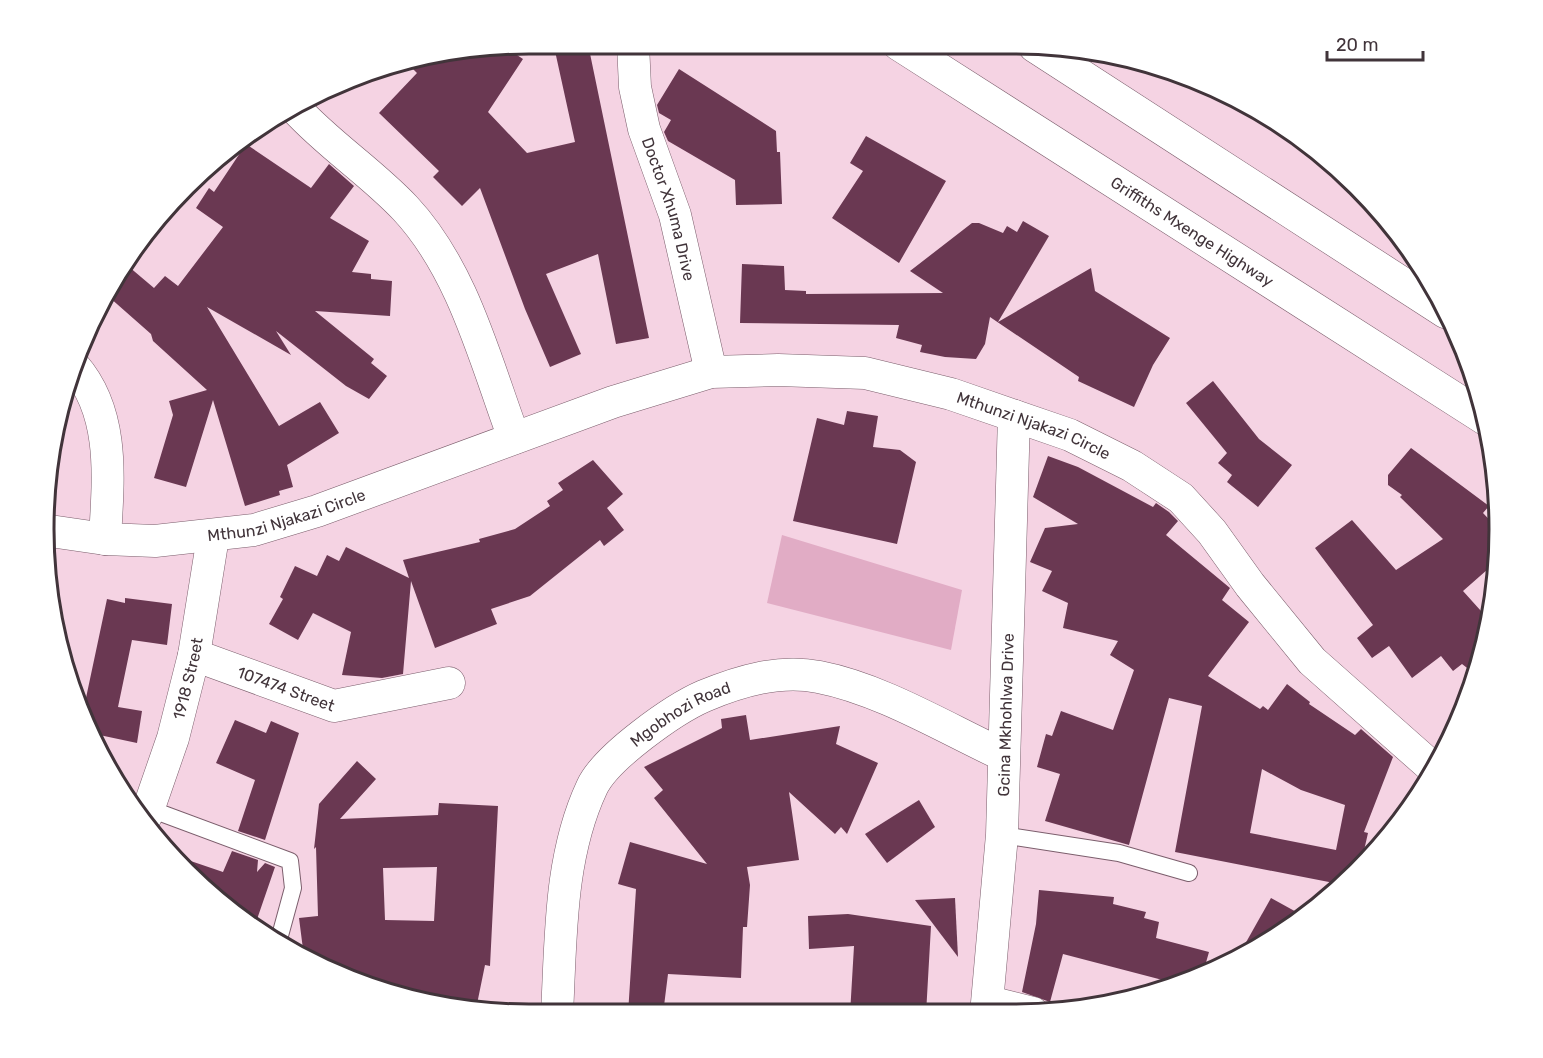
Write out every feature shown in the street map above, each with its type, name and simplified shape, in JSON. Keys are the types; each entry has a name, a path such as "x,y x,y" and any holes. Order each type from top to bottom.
{"street":[{"name":"Doctor Xhuma Drive","path":"633,54 635,87 644,129 675,215 711,372"},
{"name":"Griffiths Mxenge Highway","path":"915,54 1474,412"},
{"path":"1051,56 1431,302"},
{"path":"300,113 314,129 405,208 441,253 456,284 514,438"},
{"name":"Mthunzi Njakazi Circle","path":"54,532 105,539 154,541 213,537 254,530 317,511 613,402 711,372 778,370 866,374 951,394 1080,440 1132,466 1181,498 1212,532 1250,585 1312,661 1427,763"},
{"path":"79,375 95,400 105,434 108,466 105,539"},
{"name":"Gcina Mkhohlwa Drive","path":"988,1004 1002,835 1014,416"},
{"name":"1918 Street","path":"148,813 172,738 194,655 213,537"},
{"name":"107474 Street","path":"194,655 334,706 449,683"},
{"name":"Mgobhozi Road","path":"558,1004 563,904 571,849 593,785 649,730 688,703 734,683 782,674 818,676 863,689 1003,755"}],"lane":[{"path":"149,813 290,861 293,888 281,934"},
{"path":"1002,835 1119,853 1189,873"}],"shaded area":[{"path":"782,535 962,590 951,650 767,603"}],"building":[{"path":"516,54 523,59 488,112 527,153 575,142 556,54 590,54 649,338 616,344 598,254 546,274 581,354 550,367 525,309 480,188 462,206 433,177 439,171 379,113 417,73 412,68 467,58"},
{"path":"679,69 776,131 777,152 780,152 782,204 736,205 735,180 668,141 664,132 671,120 659,113 657,105"},
{"path":"866,136 946,181 899,263 832,218 863,171 850,163"},
{"path":"249,146 311,188 329,164 354,186 330,218 369,241 352,272 371,274 371,279 392,281 390,316 315,311 374,359 371,363 387,376 369,399 346,386 276,331 291,355 207,307 279,426 320,402 339,433 287,465 293,487 279,491 280,495 245,506 213,400 186,487 154,478 173,415 169,401 207,390 153,341 151,334 113,301 132,269 154,288 165,276 178,286 223,227 196,208 209,188 214,192 241,151"},
{"path":"1023,221 1049,236 998,322 1091,268 1095,291 1170,338 1153,365 1134,407 1078,381 1079,377 990,317 985,344 976,359 945,357 920,352 922,345 896,338 899,325 740,323 742,264 784,266 785,290 806,291 806,294 943,293 910,271 972,223 979,223 1003,233 1007,226 1017,232"},
{"path":"1213,381 1259,439 1292,465 1258,507 1227,482 1232,475 1218,463 1227,453 1186,403"},
{"path":"847,411 878,416 873,447 900,450 916,462 897,544 793,521 817,418 844,425"},
{"path":"1411,448 1488,505 1483,513 1489,519 1487,570 1463,591 1482,612 1468,669 1462,664 1453,671 1441,656 1412,678 1389,646 1372,658 1357,638 1373,625 1315,548 1352,520 1396,570 1443,539 1400,497 1402,495 1388,485 1388,475"},
{"path":"1048,456 1078,467 1153,507 1156,503 1169,512 1178,521 1166,535 1230,588 1222,600 1249,622 1208,676 1260,709 1263,706 1268,710 1287,684 1310,702 1309,704 1355,735 1361,729 1393,757 1364,832 1368,833 1364,849 1331,883 1175,852 1202,706 1169,698 1129,845 1045,821 1060,774 1037,767 1046,734 1052,736 1061,711 1113,730 1134,670 1110,655 1118,641 1063,628 1068,603 1042,591 1052,571 1030,562 1045,528 1078,524 1033,497","holes":["1262,769 1301,790 1345,805 1336,850 1250,833"]},
{"path":"593,460 623,494 607,508 624,530 604,546 600,540 530,596 491,609 497,624 435,648 411,581 403,674 382,678 342,675 351,632 313,613 298,640 269,624 283,599 280,597 295,566 317,576 327,555 339,561 346,547 409,578 403,560 480,542 479,539 515,529 550,506 547,501 563,490 558,483"},
{"path":"125,598 172,604 167,645 132,640 118,707 142,711 137,743 101,735 86,700 107,599 125,603"},
{"path":"746,715 750,740 840,726 836,744 878,763 847,834 841,827 835,834 789,792 799,860 747,867 750,885 747,927 743,927 741,978 668,974 664,1004 629,1004 636,889 618,884 630,842 707,864 654,798 663,790 644,767 722,728 721,719"},
{"path":"235,720 266,733 271,721 299,733 265,840 238,831 255,780 216,763"},
{"path":"357,761 376,779 340,819 438,815 439,803 498,806 490,966 485,965 478,1001 436,995 376,979 303,946 299,918 318,916 316,847 314,849 319,804","holes":["437,867 434,921 385,920 383,868"]},
{"path":"919,800 935,827 887,863 865,834"},
{"path":"232,851 258,860 257,872 265,863 275,867 257,918 216,886 189,860 223,872"},
{"path":"1039,890 1114,897 1113,904 1146,912 1144,918 1159,922 1156,938 1209,952 1206,963 1163,980 1063,954 1050,1002 1022,992 1036,924"},
{"path":"955,898 958,957 915,900"},
{"path":"1271,898 1295,911 1278,924 1245,944"},
{"path":"848,914 931,926 927,1004 851,1004 854,946 809,949 808,916"}]}
